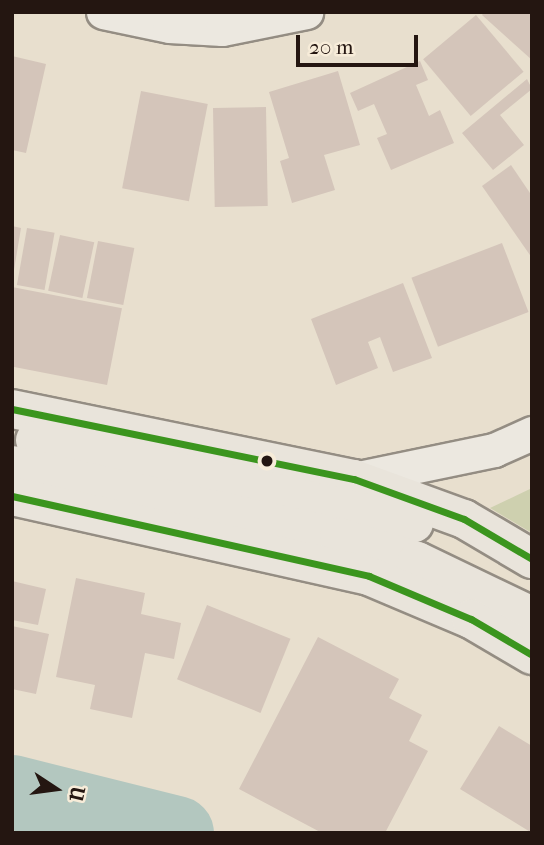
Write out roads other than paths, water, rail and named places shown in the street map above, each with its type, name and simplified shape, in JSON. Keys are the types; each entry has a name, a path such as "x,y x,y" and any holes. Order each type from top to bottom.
{"main road":[{"path":"12,409 354,479 464,519 532,559"},
{"path":"12,435 434,528 532,583"},
{"path":"12,465 339,537 416,561 532,616"},
{"path":"12,496 369,576 471,619 532,656"}],"street":[{"path":"103,12 169,26 222,29 306,12"},
{"path":"354,479 494,450 532,433"}],"waterway":[{"path":"12,792 177,833"}]}
